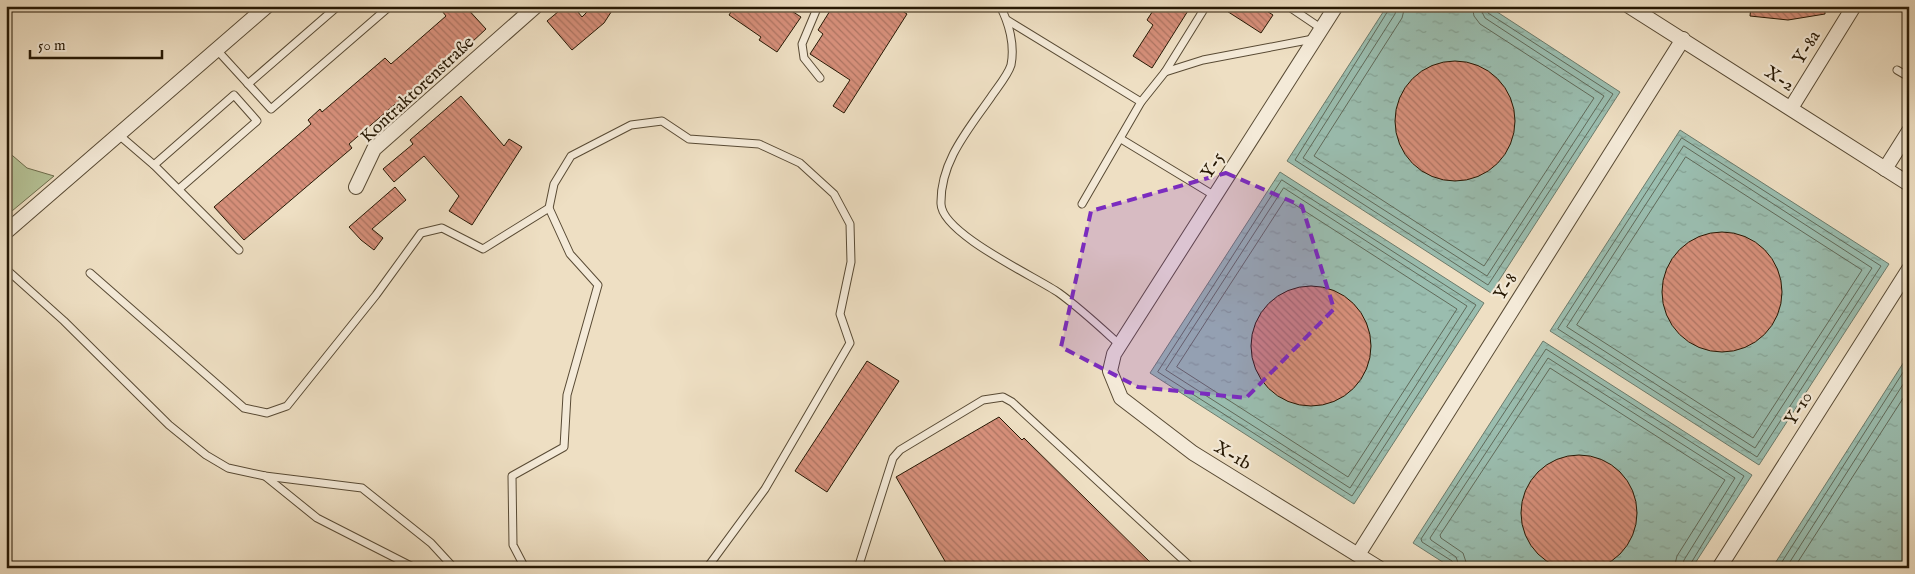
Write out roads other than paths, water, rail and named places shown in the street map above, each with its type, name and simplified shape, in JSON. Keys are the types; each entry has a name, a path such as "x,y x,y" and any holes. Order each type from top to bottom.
{"street":[{"path":"6,232 267,6"},
{"name":"Kontraktorenstraße","path":"356,186 374,149 536,6"},
{"name":"Y-5","path":"1120,345 1336,6"},
{"name":"X-2","path":"1629,6 1909,184"},
{"name":"Y-8a","path":"1791,108 1854,6"},
{"name":"Y-8","path":"1359,554 1683,39"},
{"path":"1885,168 1909,131"},
{"name":"Y-10","path":"1720,568 1909,268"},
{"name":"X-1b","path":"1120,345 1114,354 1110,372 1121,398 1193,453 1380,568"}],"lane":[{"path":"248,84 338,6"},
{"path":"217,50 271,109 390,6"},
{"path":"818,6 802,44 804,58 820,78"},
{"path":"1000,6 1007,20 1011,42 1010,66 947,166 940,190 941,208 951,222 968,238 1000,260 1058,292 1120,345"},
{"path":"1082,204 1141,102 1165,72 1206,6"},
{"path":"1288,6 1319,34"},
{"path":"1007,20 1141,102"},
{"path":"1165,72 1204,60 1319,34"},
{"path":"1897,70 1909,77"},
{"path":"154,165 234,95 257,121 179,189"},
{"path":"525,568 513,545 512,476 564,448 567,395 598,286 570,254 549,208 554,184 571,156 631,125 662,121 689,139 759,144 800,163 834,194 850,224 851,262 840,314 850,343 765,489 707,568"},
{"path":"119,135 154,165 240,250"},
{"path":"1121,139 1215,196"},
{"path":"90,273 244,408 267,413 287,406 376,296 421,233 442,228 483,249 549,208"},
{"path":"6,269 64,320 169,425 206,455 228,468 265,476 362,488 430,543 454,568"},
{"path":"858,568 893,458 900,450 983,400 1003,397 1012,402 1192,568"},
{"path":"265,476 318,518 415,568"}],"water":[{"path":"1387,6 1488,6 1620,92 1491,293 1287,161"},
{"path":"1680,130 1889,264 1759,465 1550,331"},
{"path":"1280,172 1484,303 1354,504 1150,373"},
{"path":"1543,341 1752,475 1692,568 1452,568 1413,543"},
{"path":"1909,354 1909,568 1772,568"}]}
